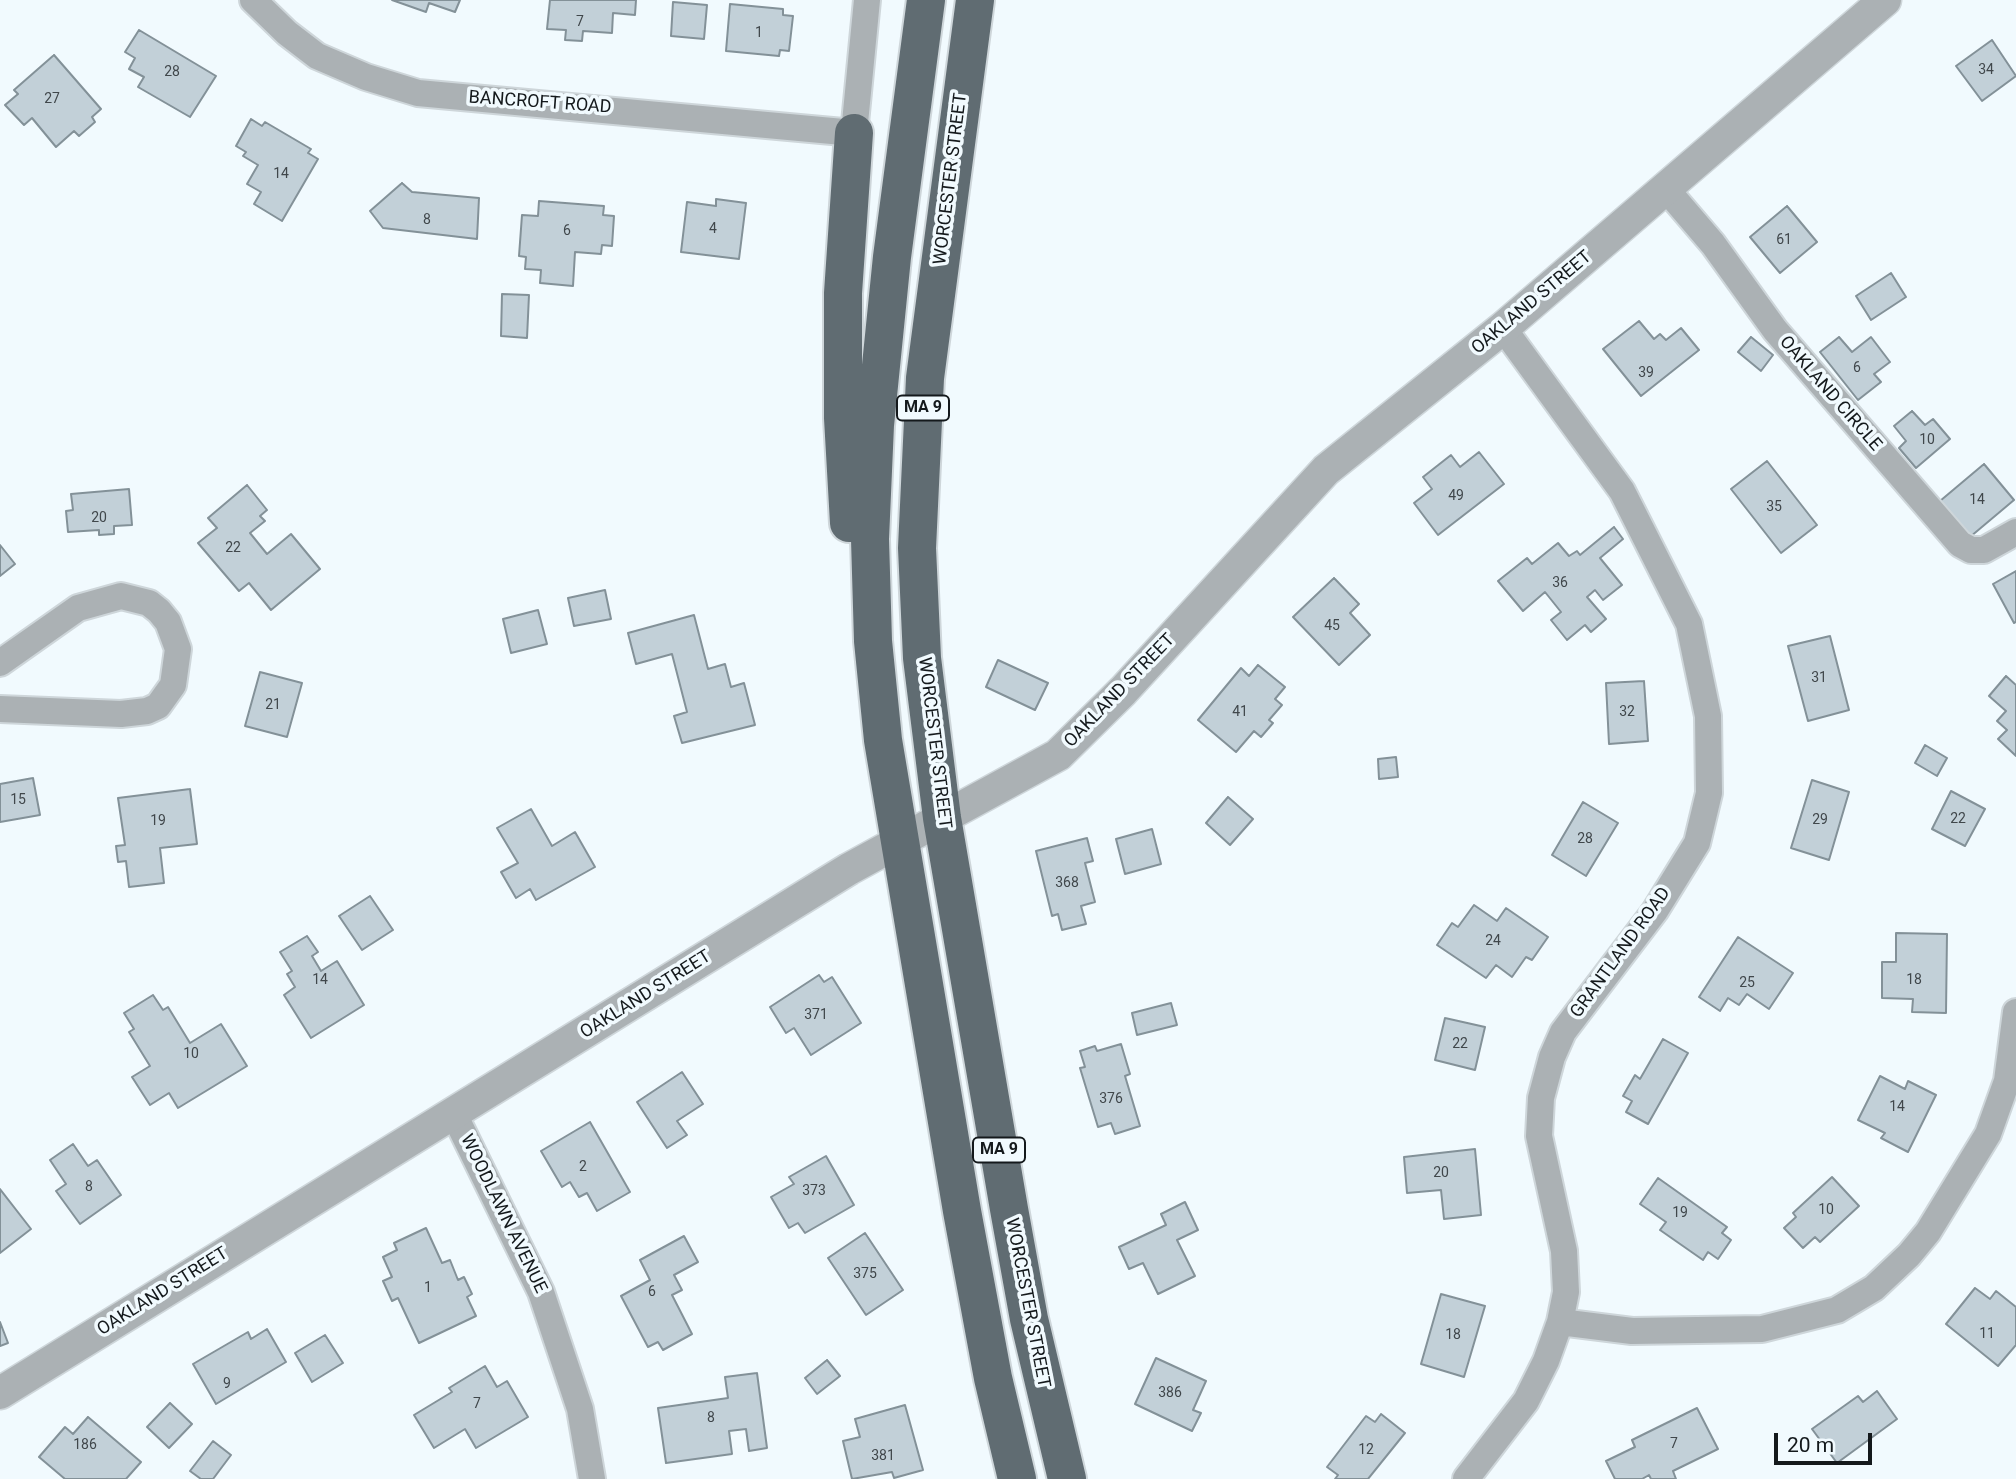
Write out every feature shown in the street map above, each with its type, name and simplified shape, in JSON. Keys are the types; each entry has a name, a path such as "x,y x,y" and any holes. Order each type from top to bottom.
{"highway":[{"name":"MA 9","path":"926,0 888,298 871,481 871,598 883,740 899,840 982,1322 1017,1479"},
{"name":"WORCESTER STREET","path":"975,0 925,378 917,548 922,658 943,818 1029,1319 1067,1479"},
{"path":"854,133 843,293 844,452 854,567 883,740"}],"street":[{"name":"BANCROFT ROAD","path":"253,0 287,33 317,56 366,77 418,93 854,133"},
{"path":"854,133 867,0"},
{"name":"OAKLAND STREET","path":"0,1393 899,840 1036,770 1074,741 1315,481 1503,328 1885,0"},
{"name":"OAKLAND CIRCLE","path":"1666,189 1713,244 1775,330 1960,544 1971,550 1984,550 2016,532"},
{"name":"GRANTLAND ROAD","path":"1466,1479 1526,1401 1546,1362 1560,1322 1566,1292 1564,1251 1539,1136 1538,1117 1546,1077 1563,1032 1655,911 1697,843 1709,793 1708,716 1689,624 1622,491 1503,328"},
{"path":"0,663 78,608 106,598 121,596 149,603 159,611 168,622 178,649 173,685 158,706 147,711 121,714 0,709"},
{"path":"1560,1322 1632,1331 1762,1329 1837,1310 1874,1288 1909,1255 1928,1232 1983,1143 2007,1081 2016,1012"},
{"name":"WOODLAWN AVENUE","path":"453,1112 541,1292 574,1385 588,1446 592,1479"}],"building":[{"path":"392,0 460,0 455,12 429,3 426,12"},
{"path":"550,0 636,0 635,15 613,13 612,33 583,31 582,41 565,40 566,30 547,29"},
{"path":"673,2 707,5 704,39 671,36"},
{"path":"730,4 783,9 783,15 793,16 789,51 780,50 779,56 726,51"},
{"path":"139,30 216,76 190,117 138,87 144,77 129,69 135,58 125,52"},
{"path":"1992,40 2016,76 1982,101 1956,66"},
{"path":"54,55 101,109 92,117 95,122 79,136 74,131 56,147 32,118 24,125 5,105 18,94 14,90"},
{"path":"251,119 262,126 265,122 311,149 308,153 318,159 282,221 254,204 261,192 247,184 258,165 243,156 246,152 236,146"},
{"path":"402,183 412,192 479,198 477,239 383,228 370,211"},
{"path":"716,199 746,203 739,259 681,252 687,202 716,206"},
{"path":"539,201 604,206 603,215 614,216 612,246 602,245 601,254 575,252 573,286 540,283 541,270 525,269 526,257 519,256 522,215 538,216"},
{"path":"1787,206 1817,242 1780,273 1750,237"},
{"path":"1891,273 1906,297 1871,320 1856,296"},
{"path":"502,294 529,295 527,338 501,336"},
{"path":"1639,321 1654,339 1660,334 1666,340 1681,328 1699,350 1641,396 1603,349"},
{"path":"1751,337 1773,355 1761,371 1738,352"},
{"path":"1839,337 1852,352 1871,337 1890,362 1874,374 1881,382 1858,400 1820,352"},
{"path":"1912,411 1925,425 1933,419 1950,439 1916,468 1899,448 1906,441 1894,426"},
{"path":"1479,452 1504,484 1438,535 1414,503 1432,489 1423,477 1451,455 1460,467"},
{"path":"1767,461 1817,525 1781,553 1731,489"},
{"path":"1984,464 2014,500 1970,537 1940,501"},
{"path":"247,485 267,510 260,516 265,521 250,533 267,554 291,534 320,569 271,610 249,583 239,591 198,543 217,528 208,518"},
{"path":"129,489 132,525 114,526 114,534 99,535 99,530 68,532 66,511 73,510 71,494"},
{"path":"1614,527 1623,539 1600,558 1622,585 1603,600 1595,590 1587,597 1606,619 1591,632 1585,625 1567,640 1551,620 1561,612 1545,592 1523,611 1498,581 1527,558 1532,564 1558,543 1569,556 1577,551 1580,555"},
{"path":"0,545 15,564 0,576"},
{"path":"2016,571 2016,622 2014,623 1993,584"},
{"path":"1334,578 1359,604 1350,613 1370,635 1339,665 1293,617"},
{"path":"605,590 611,619 574,626 568,598"},
{"path":"538,610 547,644 511,653 503,619"},
{"path":"694,615 708,669 725,664 731,687 744,683 755,725 682,743 674,716 687,712 672,654 636,664 628,633"},
{"path":"1830,636 1849,710 1808,721 1788,646"},
{"path":"998,660 1048,683 1035,710 986,687"},
{"path":"1258,665 1285,687 1275,699 1282,705 1269,720 1273,723 1261,737 1254,731 1236,752 1198,720 1241,668 1249,676"},
{"path":"260,672 302,683 287,737 245,726"},
{"path":"2006,676 2016,685 2016,756 1998,739 2007,730 1997,721 2006,711 1989,696"},
{"path":"1644,681 1648,741 1609,744 1606,683"},
{"path":"1925,745 1947,758 1937,776 1915,763"},
{"path":"1396,757 1398,777 1379,779 1378,759"},
{"path":"33,778 40,815 0,822 0,784"},
{"path":"1812,780 1849,792 1829,860 1791,848"},
{"path":"190,789 197,844 160,848 164,883 129,887 126,861 118,862 116,846 125,845 118,798"},
{"path":"1951,791 1985,809 1965,846 1932,829"},
{"path":"1228,797 1253,819 1230,845 1206,823"},
{"path":"1583,802 1618,823 1586,876 1552,855"},
{"path":"531,809 552,846 575,832 595,867 536,900 530,889 516,898 501,872 518,863 497,828"},
{"path":"1152,829 1161,864 1125,874 1116,839"},
{"path":"1087,838 1093,861 1085,863 1095,902 1081,906 1086,924 1062,930 1058,914 1052,916 1036,851"},
{"path":"370,896 393,930 362,950 339,916"},
{"path":"1474,905 1497,921 1506,908 1548,937 1532,960 1526,957 1512,977 1496,965 1486,978 1437,945 1452,923 1458,927"},
{"path":"1896,933 1947,934 1946,1013 1912,1012 1913,999 1882,998 1882,962 1896,962"},
{"path":"307,936 318,952 312,956 321,971 337,961 364,1005 311,1038 284,995 295,987 287,974 292,971 280,952"},
{"path":"1738,937 1793,973 1769,1009 1747,994 1739,1005 1728,998 1720,1011 1699,997"},
{"path":"819,975 824,982 832,977 861,1023 811,1055 794,1028 786,1033 770,1007"},
{"path":"153,995 163,1010 168,1007 190,1043 221,1024 247,1066 178,1108 169,1093 150,1105 132,1077 150,1066 129,1032 134,1029 124,1013"},
{"path":"1171,1003 1177,1025 1137,1035 1132,1013"},
{"path":"1445,1018 1485,1027 1475,1070 1435,1060"},
{"path":"1663,1039 1688,1053 1648,1124 1626,1112 1632,1101 1623,1096 1635,1075 1640,1079"},
{"path":"1121,1044 1130,1074 1125,1076 1140,1126 1115,1134 1111,1123 1098,1127 1080,1068 1085,1067 1080,1051 1095,1046 1097,1051"},
{"path":"682,1072 703,1104 677,1121 687,1135 667,1148 637,1102"},
{"path":"1880,1076 1905,1089 1908,1081 1936,1095 1908,1152 1881,1138 1885,1133 1858,1120"},
{"path":"590,1122 630,1192 597,1211 587,1193 579,1197 570,1182 562,1187 541,1151"},
{"path":"73,1144 88,1166 97,1160 121,1195 80,1224 56,1191 66,1184 50,1160"},
{"path":"1475,1149 1481,1215 1444,1219 1441,1190 1407,1193 1404,1157"},
{"path":"826,1156 854,1205 805,1233 798,1223 789,1228 771,1197 794,1184 789,1177"},
{"path":"1832,1177 1859,1206 1820,1242 1815,1237 1803,1248 1784,1228 1796,1217 1793,1213"},
{"path":"1658,1178 1727,1227 1722,1233 1731,1240 1718,1259 1708,1252 1703,1260 1660,1230 1666,1222 1640,1204"},
{"path":"0,1189 31,1229 0,1253"},
{"path":"1185,1202 1198,1230 1177,1240 1195,1276 1158,1294 1143,1263 1129,1269 1119,1247 1166,1225 1161,1214"},
{"path":"426,1228 442,1263 450,1260 458,1280 464,1277 472,1294 467,1297 476,1316 419,1343 398,1298 392,1301 383,1281 392,1277 383,1257 397,1250 394,1243"},
{"path":"865,1233 903,1290 866,1315 828,1258"},
{"path":"684,1236 698,1262 674,1275 682,1290 672,1295 692,1334 663,1350 658,1342 648,1347 621,1296 650,1280 640,1260"},
{"path":"1975,1288 1990,1299 1996,1291 2016,1307 2016,1345 1998,1366 1946,1324"},
{"path":"1441,1294 1485,1306 1464,1377 1421,1364"},
{"path":"0,1322 8,1343 0,1346"},
{"path":"267,1329 286,1362 216,1404 193,1364 248,1332 251,1339"},
{"path":"325,1335 343,1363 312,1382 295,1353"},
{"path":"1156,1358 1206,1381 1193,1410 1201,1413 1192,1431 1135,1404"},
{"path":"827,1360 840,1376 817,1394 805,1378"},
{"path":"485,1366 497,1387 507,1381 528,1417 476,1448 465,1429 434,1448 414,1415 452,1392 449,1388"},
{"path":"757,1373 767,1448 749,1451 746,1429 729,1431 732,1454 666,1463 658,1408 728,1398 725,1377"},
{"path":"1877,1391 1897,1419 1837,1463 1812,1429 1858,1396 1863,1402"},
{"path":"170,1403 192,1424 169,1448 147,1427"},
{"path":"905,1405 923,1470 894,1478 892,1472 852,1479 843,1441 860,1437 855,1419"},
{"path":"1697,1408 1718,1449 1673,1471 1676,1479 1651,1479 1649,1475 1642,1479 1615,1479 1606,1461 1635,1447 1632,1440"},
{"path":"1381,1414 1405,1433 1368,1479 1335,1479 1338,1475 1327,1467 1366,1416 1375,1422"},
{"path":"88,1417 141,1462 126,1479 65,1479 39,1457 65,1427 73,1434"},
{"path":"213,1441 231,1455 213,1479 201,1479 190,1471"}]}
